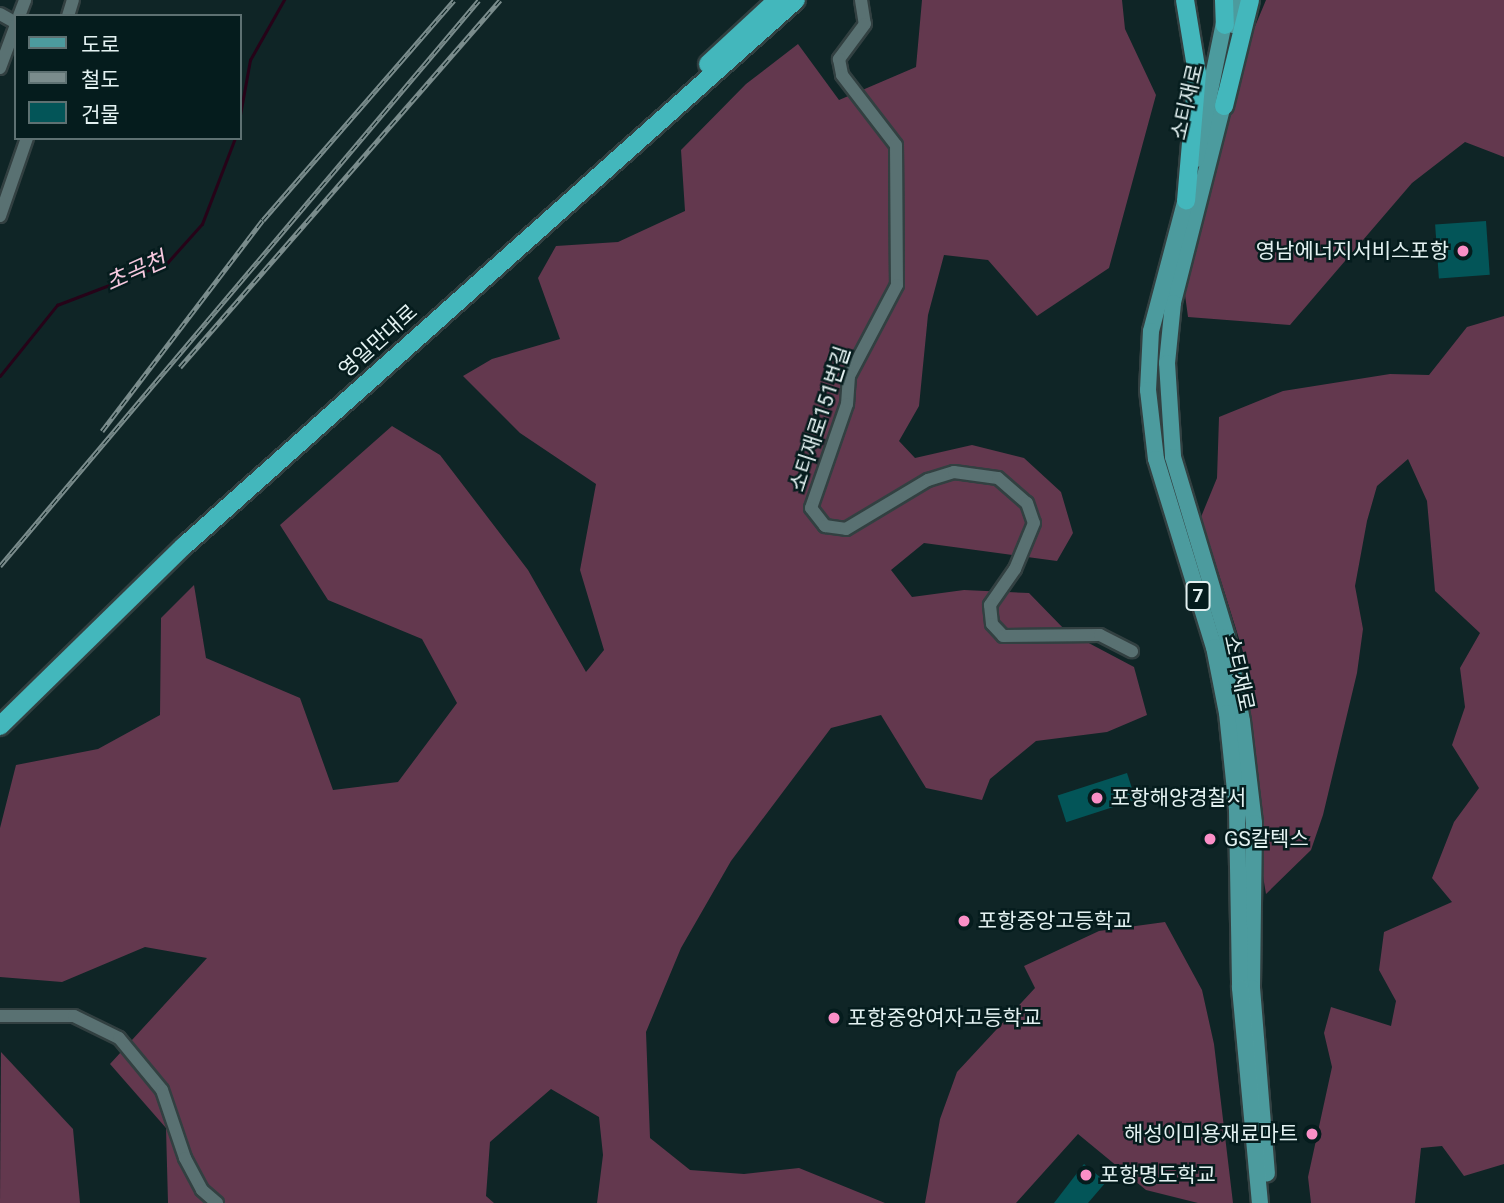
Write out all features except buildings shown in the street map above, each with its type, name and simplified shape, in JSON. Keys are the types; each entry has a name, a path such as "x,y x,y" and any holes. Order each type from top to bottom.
{"highway":[{"name":"영일만대로","path":"0,713 129,584 775,0"},
{"name":"영일만대로","path":"0,726 184,546 796,0"},
{"path":"1185,0 1197,73 1186,201"},
{"path":"1225,0 1225,25"},
{"path":"1224,106 1250,0"}],"main road":[{"name":"소티재로","path":"1235,0 1224,106 1173,303 1167,363 1173,457 1227,637 1242,721 1254,823 1252,988 1270,1203"},
{"name":"소티재로","path":"1225,25 1186,201 1151,331 1148,390 1156,459 1214,647 1227,713 1237,810 1240,988 1260,1203"}],"street":[{"name":"소티재로151번길","path":"861,0 865,24 839,59 842,75 887,131 897,153 897,285 849,376 847,404 811,508 825,526 846,529 928,480 954,472 998,478 1027,503 1034,523 1015,569 990,605 992,624 1003,636 1100,635 1132,651"},
{"path":"0,68 14,30"},
{"path":"0,216 26,140"},
{"path":"0,1016 74,1016 119,1038 162,1090 185,1158 202,1191 217,1203"}],"shaded area":[{"path":"922,0 1122,0 1125,29 1156,95 1109,268 1037,316 988,260 944,255 928,315 919,406 899,441 915,458 972,445 1024,458 1061,492 1073,533 1057,561 924,543 891,570 912,597 964,590 1029,593 1066,631 1134,667 1147,715 1107,732 1036,741 990,779 982,800 926,788 881,715 831,728 731,861 681,948 646,1032 650,1138 690,1170 744,1174 799,1168 885,1203 597,1203 603,1155 599,1117 551,1089 490,1142 486,1196 494,1203 168,1203 166,1128 110,1064 207,958 145,947 62,982 0,977 0,828 16,765 98,749 160,715 161,618 194,585 206,658 300,698 333,790 398,782 457,703 422,639 328,600 280,525 392,426 440,455 528,570 586,672 604,650 580,570 596,484 520,433 463,376 492,359 560,339 538,278 556,246 618,242 685,211 681,150 746,84 798,44 839,100 916,67"},
{"path":"1266,0 1504,0 1504,157 1465,142 1412,183 1290,325 1188,317 1183,280 1233,79"},
{"path":"1504,316 1504,1164 1464,1176 1442,1146 1421,1148 1415,1203 1311,1203 1308,1177 1332,1067 1324,1033 1331,1007 1391,1026 1396,1001 1379,970 1384,932 1452,902 1432,878 1454,822 1479,788 1452,745 1465,707 1460,668 1480,633 1435,591 1427,501 1408,459 1377,486 1367,521 1355,586 1363,629 1357,673 1323,815 1311,850 1266,894 1235,712 1245,658 1201,517 1217,478 1219,417 1283,391 1390,374 1429,375 1467,327"},
{"path":"1165,922 1202,990 1214,1044 1233,1203 1198,1203 1146,1190 1078,1134 1016,1203 925,1203 940,1119 957,1072 1035,988 1024,966 1099,931"},
{"path":"1,1052 73,1129 80,1203 0,1203"}],"waterway":[{"name":"초곡천","path":"242,104 250,60 284,0"},
{"name":"초곡천","path":"0,376 57,305 167,263 202,224 234,140"}],"railway":[{"path":"102,431 263,220 454,0"},
{"path":"0,566 479,0"},
{"path":"180,367 500,0"}],"place":[{"name":"영남에너지서비스포항","path":"1463,251"},
{"name":"포항해양경찰서","path":"1097,798"},
{"name":"GS칼텍스","path":"1210,839"},
{"name":"포항중앙고등학교","path":"964,921"},
{"name":"포항중앙여자고등학교","path":"834,1018"},
{"name":"해성이미용재료마트","path":"1312,1134"},
{"name":"포항명도학교","path":"1086,1175"}]}
